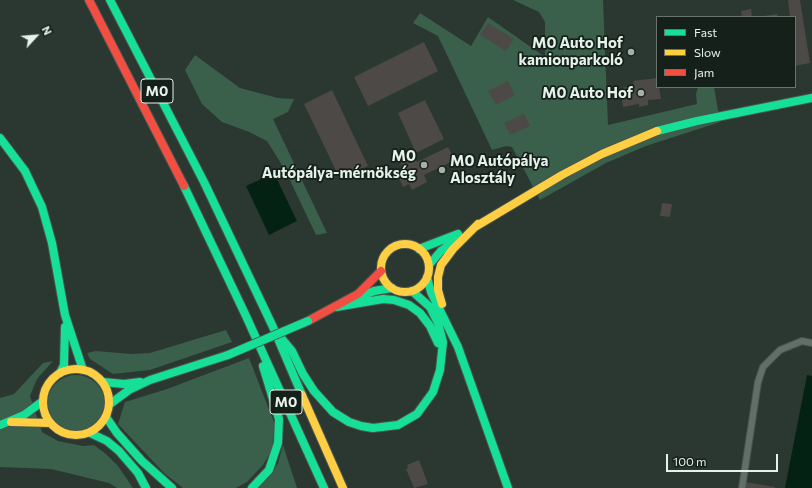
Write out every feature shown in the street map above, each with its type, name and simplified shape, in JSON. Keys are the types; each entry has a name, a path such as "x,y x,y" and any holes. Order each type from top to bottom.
{"main road":[{"name":"M0","path":"89,0 171,160 246,316 324,488"},
{"name":"M0","path":"110,0 204,182 273,327 344,488"},
{"path":"429,265 441,251 478,224 562,175 635,139 664,129 812,98"},
{"path":"0,138 24,171 42,207 52,243 65,314 76,353 83,370"},
{"path":"419,249 478,224"},
{"path":"478,224 446,257 438,277 438,290 450,329 508,488"},
{"path":"110,404 129,390 150,380 228,355 269,339 336,307 374,291 392,288 405,292 412,291 423,283 427,277 429,265 427,259 419,249 406,244 394,246 384,257 381,271 383,278 392,288"},
{"path":"336,307 362,291 381,271"},
{"path":"427,277 431,292 450,329"},
{"path":"273,327 292,351 303,374 325,405 341,418 361,426 387,427 398,425 417,414 428,402 438,381 442,358 443,342 438,323 427,303 412,291"},
{"path":"336,307 383,299 394,300 409,305 420,313 430,326 438,340 442,358"},
{"path":"60,373 71,369 83,370 94,374 103,382 109,396 110,404 106,417 97,429 90,433 73,436 56,429 50,423 44,412 43,400 48,385 60,373 64,365 65,314"},
{"path":"246,316 279,419 278,443 269,470 252,488"},
{"path":"103,382 124,384 150,380"},
{"path":"8,423 43,400"},
{"path":"106,417 117,433 142,461 172,488"},
{"path":"0,425 8,423 50,423"},
{"path":"90,433 107,441 119,451 138,473 146,488"}],"street":[{"path":"742,488 758,382 763,367 780,350 802,341 812,343"}],"shaded area":[{"path":"513,0 603,0 608,125 697,104 696,94 698,88 714,88 720,122 646,146 606,163 540,200 512,147 506,146 492,150 438,36 413,23 420,13 471,46 488,17 545,57 545,22 539,12"},
{"path":"195,55 240,88 278,98 294,99 288,112 273,119 327,233 316,235 285,170 267,141 249,132 222,122 202,104 185,70"},
{"path":"274,173 297,221 269,235 246,186"},
{"path":"226,330 232,342 150,370 113,374 90,359 87,353 96,351 132,354 150,353"},
{"path":"249,358 275,425 272,450 263,465 247,482 236,488 183,488 164,473 118,424 125,402 167,389"},
{"path":"53,361 37,379 30,396 42,432 58,441 83,446 94,445 118,466 133,488 117,488 109,483 51,469 0,467 0,398 14,394 43,363"},
{"path":"70,375 82,375 97,383 105,398 105,410 97,425 82,433 70,433 55,425 47,410 47,398 55,383"},
{"path":"807,375 812,376 812,488 785,488"},
{"path":"283,445 297,488 257,488 270,475 278,463"}],"building":[{"path":"788,0 800,0 810,63 796,66 796,16 790,16"},
{"path":"751,9 752,16 742,16 741,11"},
{"path":"777,14 778,16 764,16"},
{"path":"488,23 514,39 506,51 480,35"},
{"path":"424,42 438,71 368,106 354,77"},
{"name":"M0 Auto Hof","path":"656,78 656,88 659,88 661,99 648,100 648,105 639,107 639,104 623,107 620,88 634,86 633,81"},
{"path":"508,81 515,95 496,105 488,91"},
{"path":"332,90 368,166 340,179 304,104"},
{"path":"425,100 444,139 416,153 398,113"},
{"path":"524,114 530,126 510,135 504,123"},
{"name":"M0 Autópálya-mérnökség","path":"448,147 455,160 424,175 427,182 412,190 409,184 403,187 396,172 403,168 400,162 414,155 417,162"},
{"path":"662,203 672,204 670,217 660,216"},
{"path":"419,460 428,484 414,488 406,469 408,468 407,465"},
{"path":"745,482 775,487 775,488 745,488"}],"traffic: fast":[{"path":"110,0 204,182 273,327 302,395"},
{"path":"657,131 697,121 812,98"},
{"path":"0,138 25,171 42,207 52,243 65,315 83,370"},
{"path":"184,186 246,316 324,488"},
{"path":"419,249 458,234"},
{"path":"429,265 441,251 460,237"},
{"path":"427,277 431,292 458,347 508,488"},
{"path":"357,298 374,291 392,288"},
{"path":"282,339 292,351 303,374 314,391 333,412 349,422 361,426 373,428 398,425 417,414 433,392 440,370 443,342 438,323 430,307 412,291"},
{"path":"336,307 383,299 394,300 409,305 420,313 430,326 438,343"},
{"path":"228,355 308,321"},
{"path":"60,373 64,365 65,327"},
{"path":"110,404 129,390 150,380 228,355"},
{"path":"252,488 269,470 278,443 279,419 263,366"},
{"path":"103,382 124,384 140,382"},
{"path":"0,425 24,415 43,401"},
{"path":"106,417 117,433 142,461 172,488"},
{"path":"90,433 107,441 119,451 138,473 146,488"}],"traffic: slow":[{"path":"475,227 562,175 602,154 657,131"},
{"path":"442,304 438,290 438,277 441,265 453,249 478,224"},
{"path":"405,244 414,246 422,251 427,259 429,268 427,277 422,285 414,290 405,292 396,290 388,285 383,277 381,268 383,259 388,251 396,246 405,244"},
{"path":"70,369 82,369 89,371 100,378 107,389 109,402 107,415 100,426 89,433 82,435 70,435 63,433 52,426 45,415 43,408 43,396 45,389 52,378 63,371 70,369"},
{"path":"302,395 343,488"},
{"path":"11,422 50,423"}],"traffic: jam":[{"path":"89,0 184,186"},
{"path":"308,321 358,294 381,271"}],"place":[{"name":"M0 Auto Hof kamionparkoló","path":"631,52"},
{"name":"M0 Auto Hof","path":"641,93"},
{"name":"M0 Autópálya-mérnökség","path":"424,165"},
{"name":"M0 Autópálya Alosztály","path":"442,170"}]}
